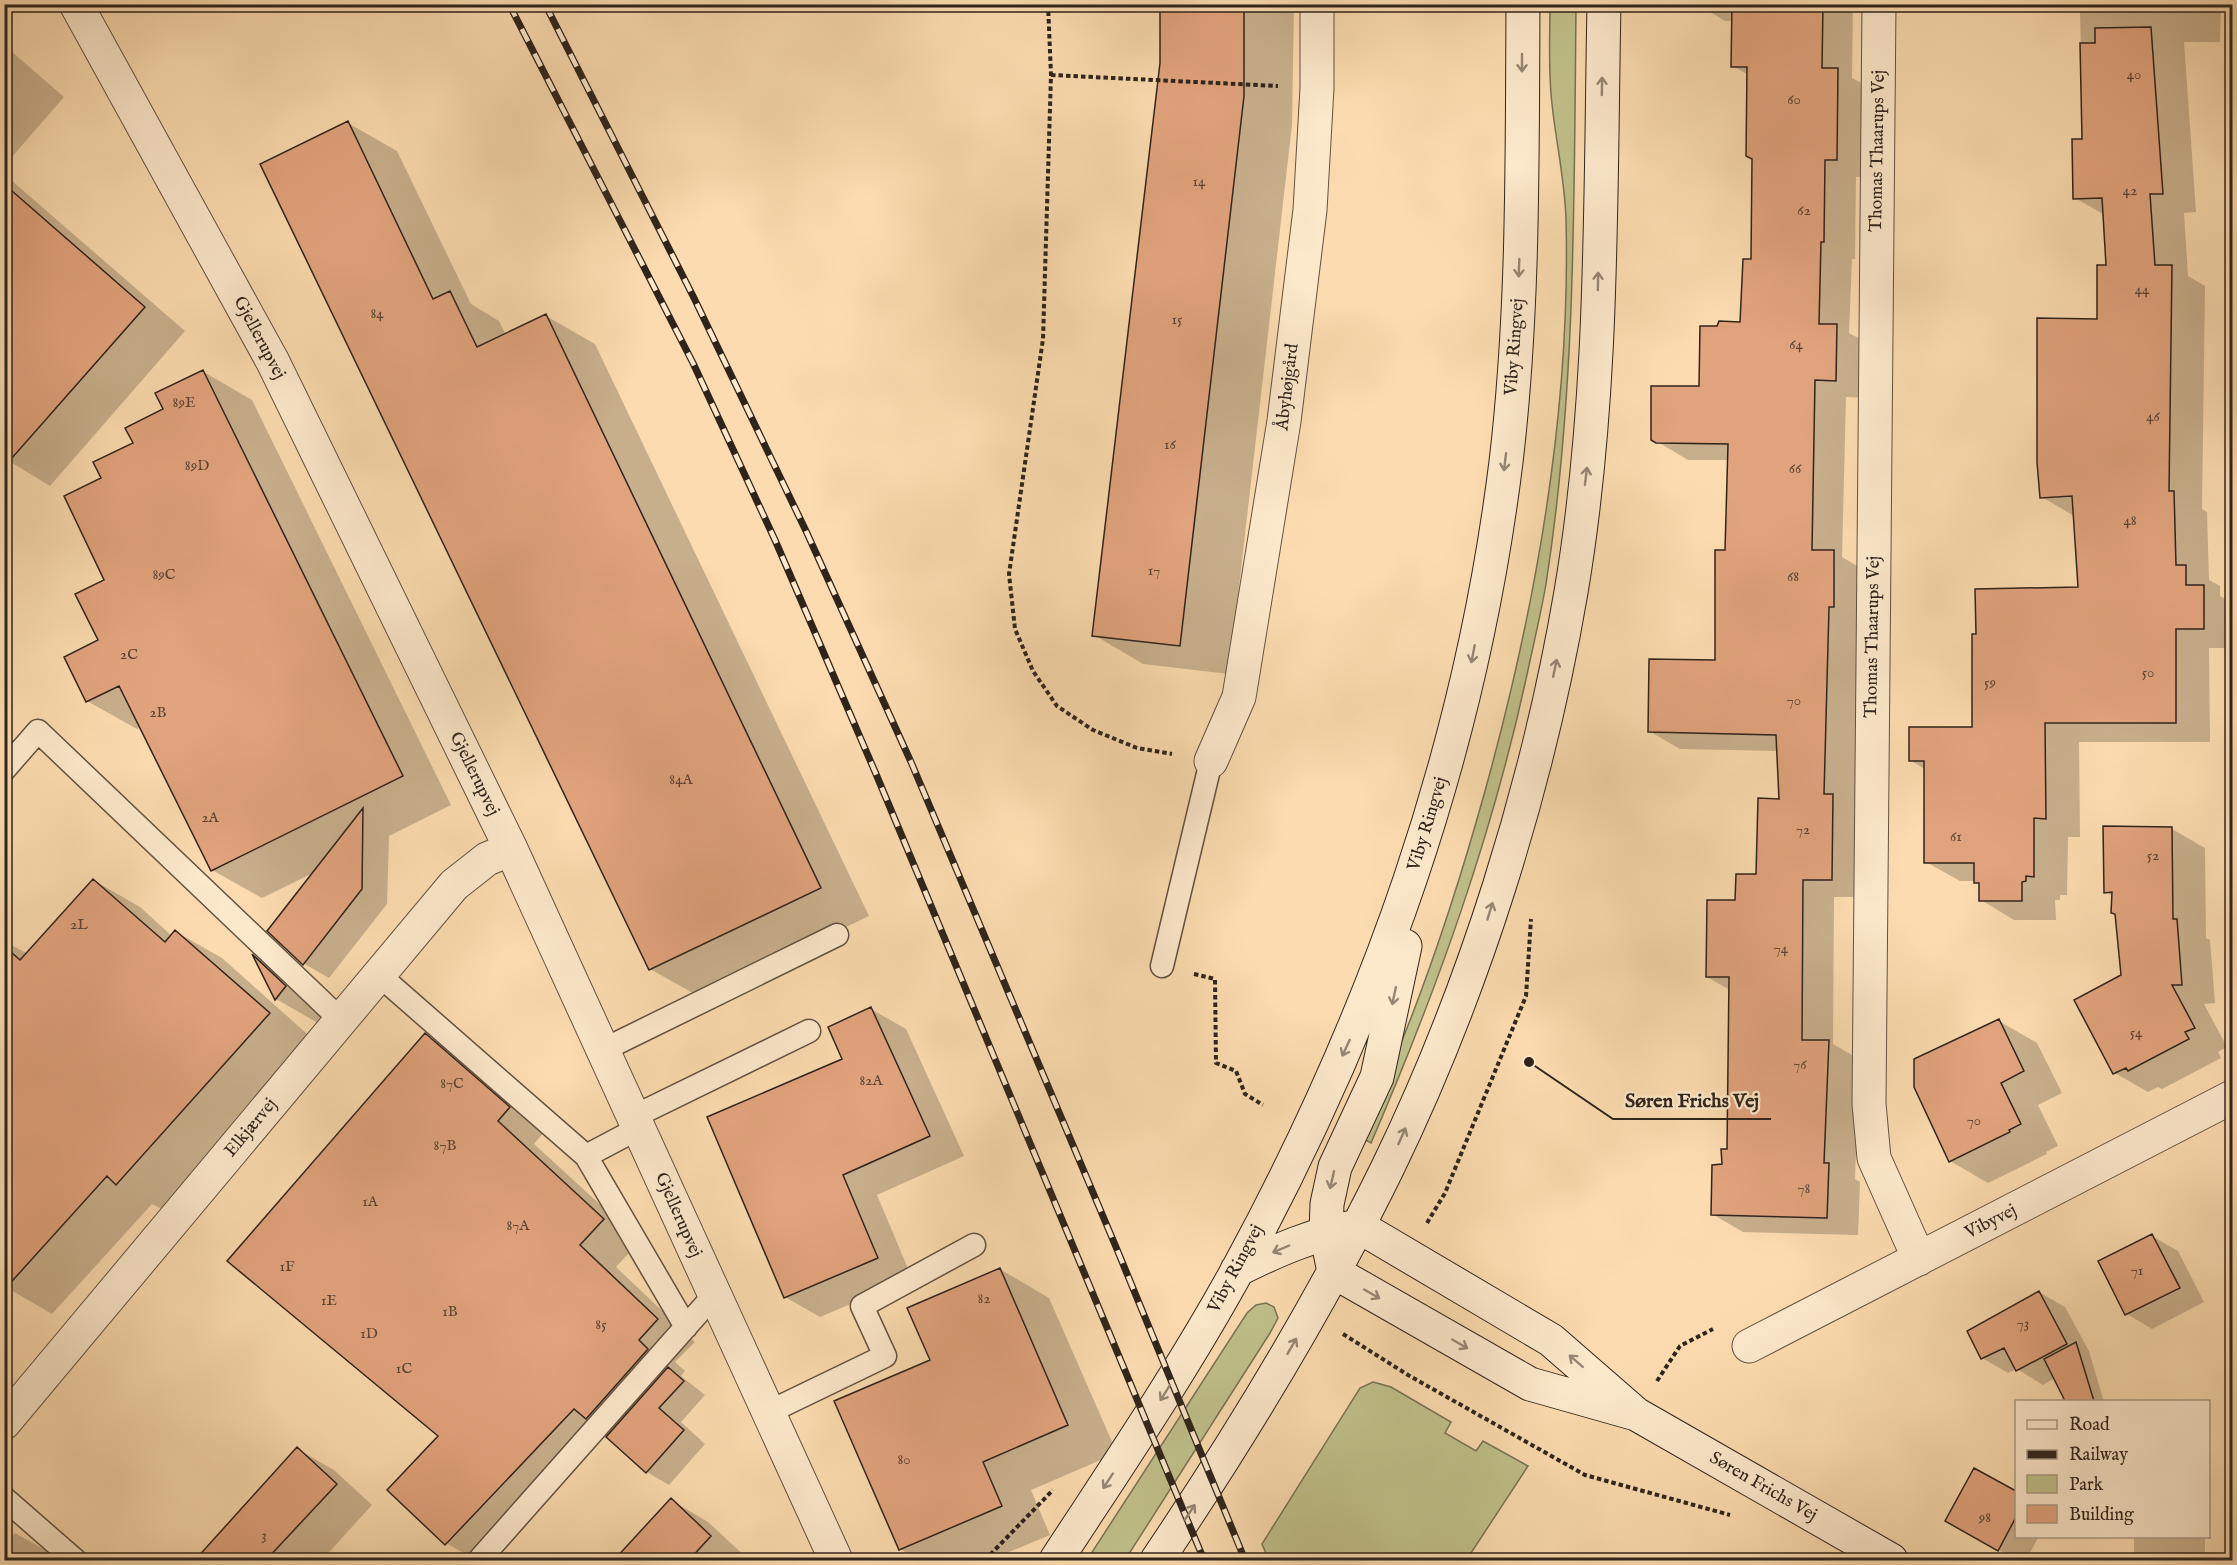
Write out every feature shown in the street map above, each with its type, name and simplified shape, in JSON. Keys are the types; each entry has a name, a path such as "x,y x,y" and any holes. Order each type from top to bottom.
{"street":[{"name":"Gjellerupvej","path":"76,4 273,362 511,849 769,1412 830,1557"},
{"name":"Åbyhøjgård","path":"1211,761 1239,697 1284,422 1308,222 1317,88 1317,4"},
{"name":"Viby Ringvej","path":"1056,1560 1177,1374 1237,1270 1351,1038 1394,931 1433,816 1465,696 1488,578 1506,461 1516,336 1522,209 1523,4"},
{"path":"1157,1560 1219,1469 1310,1314 1358,1226 1428,1080 1472,967 1510,848 1543,725 1571,592 1587,469 1597,344 1604,4"},
{"name":"Thomas Thaarups Vej","path":"1879,4 1869,1104 1874,1158 1919,1259"},
{"path":"1334,1272 1326,1232 1327,1204 1335,1167 1377,1077 1433,816"},
{"name":"Elkjærvej","path":"4,1423 454,885 487,859 511,849"},
{"name":"Vibyvej","path":"1749,1346 2232,1097"},
{"path":"1237,1270 1281,1248 1326,1232 1358,1226"},
{"name":"Søren Frichs Vej","path":"1358,1226 1409,1254 1551,1340 1636,1414 1890,1560"},
{"name":"Søren Frichs Vej","path":"1334,1272 1530,1384 1636,1414"}],"lane":[{"path":"4,770 38,731 342,1021"},
{"path":"1162,966 1211,761"},
{"path":"603,1050 837,935"},
{"path":"379,975 586,1156 686,1327"},
{"path":"586,1156 636,1123 809,1030"},
{"path":"769,1412 885,1356 862,1306 974,1245"},
{"path":"478,1560 715,1294"},
{"path":"4,1498 75,1560"}],"path":[{"path":"1048,4 1051,75 1043,339 1010,574 1015,629 1032,670 1057,706 1093,730 1137,748 1211,761"},
{"path":"1051,75 1317,88"},
{"path":"1162,966 1215,979 1216,1063 1236,1071 1245,1094 1263,1105"},
{"path":"1409,1254 1445,1193 1527,996"},
{"path":"1310,1314 1408,1375 1585,1475 1735,1515"},
{"path":"1636,1414 1680,1346 1734,1318 1749,1346"}],"green space":[{"path":"1550,5 1576,5 1572,295 1563,440 1546,584 1514,731 1480,851 1461,911 1418,1028 1371,1143 1360,1137 1397,1053 1430,967 1485,791 1520,651 1546,509 1563,365 1566,292 1565,205 1550,79"},
{"path":"1266,1303 1274,1307 1278,1318 1270,1333 1125,1560 1087,1560 1247,1313 1256,1305"},
{"path":"1373,1382 1391,1387 1451,1422 1445,1433 1476,1451 1483,1441 1528,1466 1471,1553 1455,1560 1269,1560 1262,1544 1360,1388"}],"building":[{"path":"1160,4 1244,4 1244,96 1180,646 1092,636 1160,63"},
{"path":"1732,4 1823,4 1822,68 1838,68 1837,160 1825,160 1824,242 1821,242 1819,324 1837,324 1836,381 1815,380 1812,550 1834,550 1834,607 1829,607 1824,794 1833,794 1832,880 1803,880 1802,1040 1829,1040 1824,1163 1829,1163 1827,1218 1711,1215 1712,1165 1722,1164 1721,1149 1727,1149 1729,977 1706,977 1707,900 1735,900 1736,874 1756,874 1758,798 1779,799 1776,735 1648,732 1649,659 1715,660 1715,550 1725,550 1728,444 1656,443 1651,440 1651,386 1699,386 1700,326 1717,326 1719,321 1740,322 1743,259 1751,259 1752,159 1746,156 1747,67 1731,67"},
{"path":"2151,27 2163,194 2150,194 2155,265 2172,265 2169,491 2174,491 2176,565 2186,565 2186,585 2204,585 2204,629 2176,629 2176,723 2045,723 2046,819 2034,818 2034,877 2026,876 2026,881 2022,882 2022,901 1979,901 1979,883 1974,883 1974,863 1924,863 1924,761 1909,761 1909,727 1972,727 1972,634 1976,634 1975,589 2078,587 2072,496 2040,498 2037,462 2037,318 2097,319 2097,265 2106,265 2102,198 2073,199 2072,139 2082,139 2080,43 2095,43 2095,28"},
{"path":"348,121 433,299 450,291 477,347 546,314 821,888 649,970 260,164"},
{"path":"4,184 145,307 4,467"},
{"path":"203,370 403,776 211,871 119,686 86,702 64,657 98,640 75,594 104,580 64,496 101,478 93,462 133,443 125,428 163,409 155,393"},
{"path":"363,808 362,889 303,965 267,931"},
{"path":"2103,826 2172,827 2173,919 2177,919 2182,985 2172,985 2195,1028 2185,1032 2189,1039 2128,1071 2126,1068 2113,1074 2074,1000 2121,975 2115,914 2111,913 2112,892 2104,893"},
{"path":"93,879 165,942 175,930 270,1013 116,1185 107,1176 4,1290 4,946 20,960"},
{"path":"252,954 286,986 275,1000"},
{"path":"871,1007 930,1136 843,1175 878,1258 784,1298 707,1117 842,1059 828,1027"},
{"path":"1999,1019 2024,1071 2001,1083 2021,1124 2009,1130 2010,1132 1949,1162 1914,1087 1914,1059"},
{"path":"425,1033 510,1107 498,1121 604,1219 580,1245 658,1319 639,1340 648,1349 586,1419 574,1409 445,1545 387,1490 438,1436 227,1261"},
{"path":"2152,1234 2180,1288 2125,1315 2098,1261"},
{"path":"1000,1268 1068,1425 983,1462 1002,1506 899,1550 834,1401 930,1360 907,1308"},
{"path":"2039,1291 2067,1344 2016,1371 2004,1348 1981,1359 1967,1331"},
{"path":"2076,1342 2094,1400 2064,1400 2044,1359"},
{"path":"668,1367 684,1381 659,1408 684,1430 646,1473 606,1437"},
{"path":"297,1447 337,1484 266,1560 195,1560"},
{"path":"1974,1468 2015,1490 2015,1519 1998,1551 1945,1521"},
{"path":"671,1498 711,1536 689,1560 614,1560"}],"railway":[{"path":"509,4 693,363 775,540 876,774 1204,1560"},
{"path":"545,4 694,298 806,531 911,762 1116,1247 1245,1560"}],"place":[{"name":"Søren Frichs Vej","path":"1529,1062"}]}
